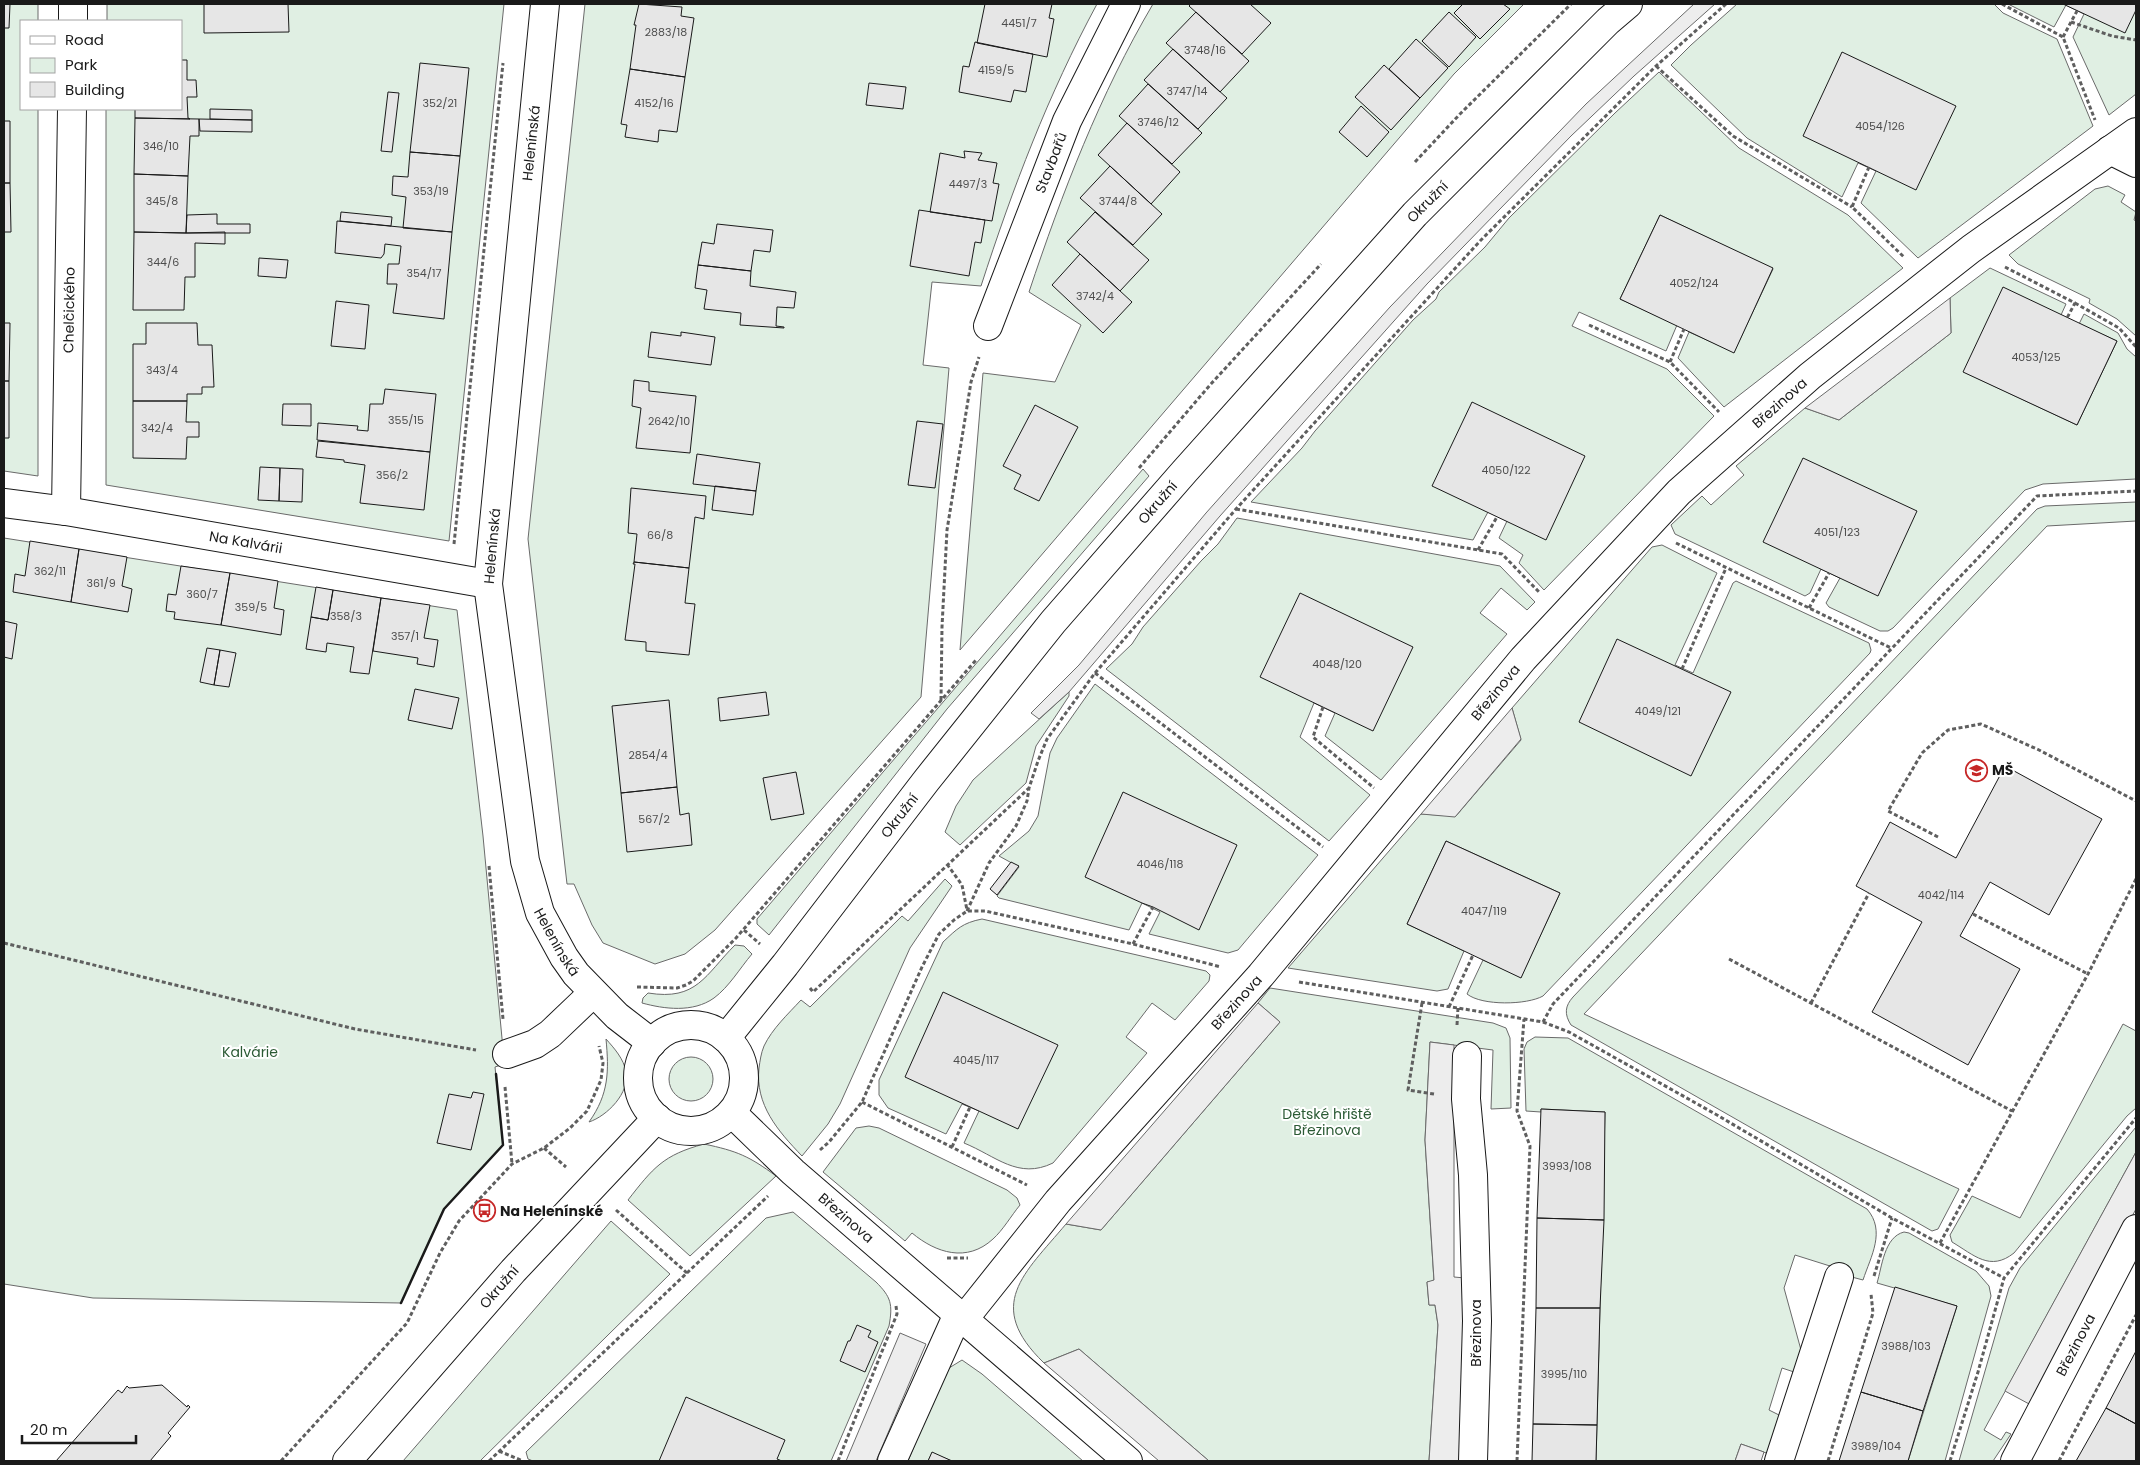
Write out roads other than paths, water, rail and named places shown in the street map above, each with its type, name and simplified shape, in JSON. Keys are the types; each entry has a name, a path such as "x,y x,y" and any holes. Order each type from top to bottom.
{"street":[{"path":"73,4 73,20"},
{"name":"Helenínská","path":"545,4 488,584 525,862 540,913 564,957 576,974 617,1016 652,1043"},
{"name":"Stavbařů","path":"988,326 1067,121 1126,4"},
{"name":"Okružní","path":"726,1038 785,965 926,781 1053,622 1177,479 1415,214 1601,28 1628,4"},
{"name":"Chelčického","path":"66,510 72,110"},
{"name":"Březinova","path":"961,1317 1058,1201 1261,975 1523,659 1679,492 1810,376 1971,249 2136,132"},
{"path":"2110,150 2136,163"},
{"name":"Na Kalvárii","path":"4,504 66,510 488,584"},
{"path":"507,1054 535,1044 550,1034 593,993"},
{"path":"688,1025 714,1030 726,1038 742,1060 744,1073 742,1094 732,1113 721,1122 709,1128 695,1131 682,1130 668,1125 657,1118 647,1108 638,1083 639,1068 644,1055 652,1043 674,1028 688,1025"},
{"name":"Březinova","path":"1466,1056 1466,1099 1473,1175 1477,1321 1473,1461"},
{"name":"Březinova","path":"732,1113 794,1172 1128,1461"},
{"name":"Okružní","path":"347,1461 513,1271 657,1118"},
{"name":"Březinova","path":"2015,1461 2136,1229"},
{"path":"1779,1461 1839,1277"},
{"path":"892,1461 961,1317"}],"place":[{"name":"MŠ","path":"1976,770"},
{"name":"Na Helenínské","path":"484,1211"}],"park label":[{"name":"Kalvárie","path":"250,1052"},
{"name":"Dětské hřiště Březinova","path":"1327,1122"}]}
